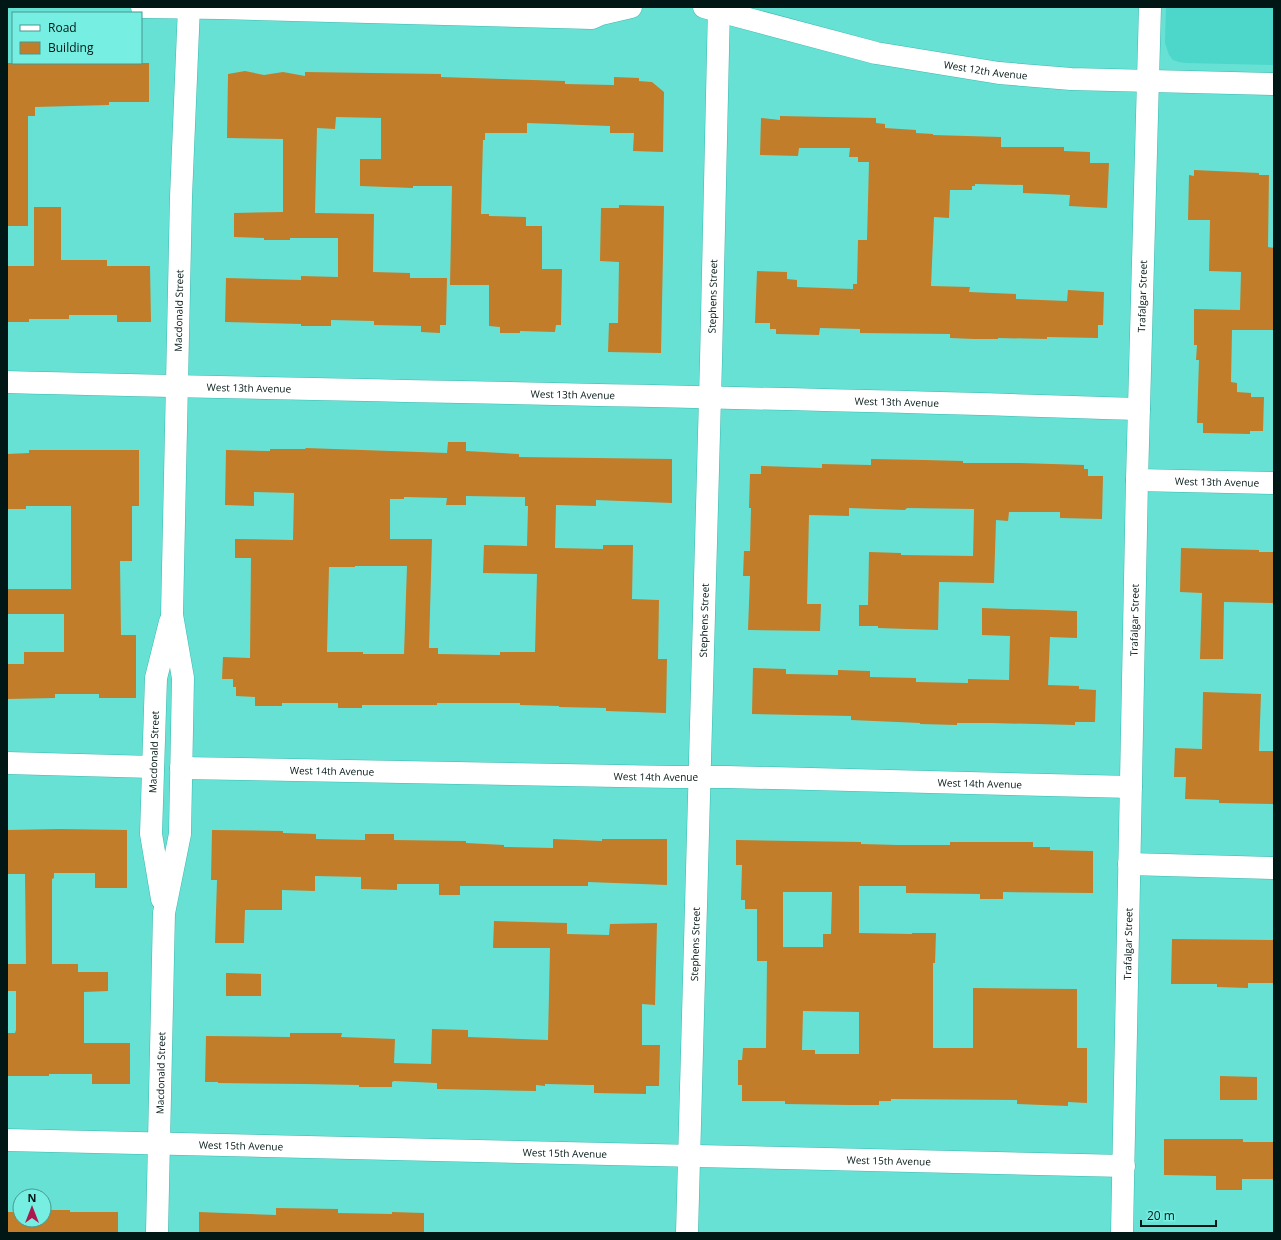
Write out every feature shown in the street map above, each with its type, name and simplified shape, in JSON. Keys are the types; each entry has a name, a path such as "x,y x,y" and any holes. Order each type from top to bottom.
{"street":[{"path":"142,7 501,12 592,18 601,14 631,7"},
{"name":"Macdonald Street","path":"164,913 180,834 183,678 172,615 181,197 189,7"},
{"name":"Trafalgar Street","path":"1122,1233 1137,480 1150,7"},
{"name":"West 12th Avenue","path":"713,9 876,53 999,73 1071,79 1274,84"},
{"name":"Stephens Street","path":"687,1233 710,398 713,9"},
{"name":"West 13th Avenue","path":"7,382 1139,409"},
{"name":"West 13th Avenue","path":"1137,480 1274,483"},
{"name":"Macdonald Street","path":"157,1233 164,913 151,834 156,678 172,615"},
{"path":"7,763 153,767"},
{"name":"West 14th Avenue","path":"181,768 699,776 1131,788"},
{"path":"1129,864 1274,868"},
{"name":"West 15th Avenue","path":"7,1140 1124,1166"}],"shaded area":[{"path":"1166,7 1274,7 1274,65 1186,63 1173,60 1169,55 1165,43"}],"building":[{"path":"7,63 149,63 149,102 109,102 109,105 35,107 35,116 28,116 28,226 7,226"},
{"path":"245,71 264,75 283,72 305,76 305,72 441,74 441,77 565,81 565,84 614,85 614,77 639,78 639,81 652,82 664,92 663,152 633,151 634,133 610,133 610,126 527,123 527,133 485,133 485,140 483,140 481,214 489,214 489,216 526,217 526,226 542,226 542,269 562,269 561,325 556,325 555,332 520,331 520,333 500,333 500,327 489,326 489,285 450,285 452,186 413,186 413,188 360,186 360,159 381,159 381,118 336,117 335,129 317,128 315,213 374,214 373,272 410,273 410,278 447,278 446,325 440,325 440,333 421,332 421,326 374,325 374,321 331,320 331,326 225,322 226,278 301,280 301,276 338,277 338,238 290,238 290,240 264,240 264,238 234,237 234,213 283,212 283,139 227,138 228,74"},
{"path":"780,116 876,118 876,123 885,124 885,128 916,130 916,133 933,135 1001,137 1001,147 1064,147 1064,151 1090,152 1090,163 1109,163 1107,208 1069,206 1070,195 1023,193 1023,185 975,184 975,186 972,186 972,190 950,190 949,218 934,217 931,286 970,287 969,292 1016,294 1016,299 1067,301 1068,290 1104,292 1103,325 1098,325 1098,338 1047,337 1047,339 974,339 950,338 950,334 860,333 860,329 820,328 819,335 776,334 776,329 770,329 770,323 755,323 757,271 787,272 787,279 797,280 797,287 853,289 853,284 857,284 858,240 867,240 869,162 858,162 858,157 849,157 850,148 799,148 798,156 760,155 761,118 780,120"},
{"path":"1194,170 1259,173 1259,175 1269,175 1268,247 1274,248 1274,330 1232,330 1231,382 1237,383 1237,392 1251,393 1251,397 1264,397 1263,431 1250,431 1250,434 1203,433 1203,423 1197,423 1199,360 1196,360 1197,345 1194,345 1194,309 1240,310 1241,272 1209,271 1210,220 1188,220 1189,175 1194,176"},
{"path":"619,205 664,206 661,353 608,352 609,323 618,323 619,262 600,261 601,208 619,208"},
{"path":"34,207 61,207 61,260 107,260 107,266 150,266 151,322 117,322 117,315 69,315 69,319 29,319 29,322 7,322 7,266 34,266"},
{"path":"448,442 466,442 466,451 519,454 519,457 672,459 672,503 596,500 596,506 556,505 555,548 603,549 603,545 633,545 632,599 659,600 658,659 667,659 666,713 606,711 606,708 520,705 520,703 362,705 362,708 338,708 338,703 282,703 282,706 255,706 255,697 236,696 236,687 233,687 233,679 222,679 223,657 250,658 251,558 235,558 235,539 293,540 294,493 254,492 254,506 225,505 226,450 270,451 270,449 306,448 447,453","holes":["466,496 525,497 525,506 528,506 527,546 484,545 483,573 537,574 535,652 500,652 500,655 438,654 438,648 429,648 432,539 390,539 390,499 404,499 404,497 447,498 446,505 466,505","407,566 404,654 327,652 329,567"]},
{"path":"29,450 139,450 139,506 132,506 132,561 120,561 121,635 136,635 136,698 99,698 99,694 55,694 55,698 7,699 7,664 24,664 24,652 64,652 64,614 7,614 7,589 71,589 71,506 26,506 26,509 7,509 7,454 29,453"},
{"path":"871,459 963,461 963,463 1084,465 1084,469 1088,469 1088,476 1103,476 1102,519 1060,518 1060,512 1009,512 1008,521 996,520 994,583 939,582 938,630 859,626 859,605 868,605 869,552 901,553 901,555 973,556 974,509 907,508 905,510 849,508 849,516 809,515 807,604 821,604 820,631 748,630 750,576 743,576 744,551 750,551 750,474 761,474 761,466 822,468 822,464 871,465"},
{"path":"1181,548 1259,550 1259,552 1274,552 1274,603 1224,602 1223,659 1200,659 1202,593 1180,592"},
{"path":"982,608 1077,611 1077,638 1050,637 1048,685 1079,686 1079,689 1096,690 1095,722 1075,722 1075,725 957,723 957,725 851,720 851,716 752,714 753,668 786,669 786,674 838,675 838,670 870,671 870,677 916,678 916,682 968,683 968,679 1009,680 1010,636 982,635"},
{"path":"1203,692 1261,694 1259,751 1274,751 1274,804 1219,803 1219,800 1185,799 1186,777 1174,777 1175,748 1202,749"},
{"path":"7,830 127,830 127,888 95,888 95,873 54,873 54,878 52,879 52,964 78,964 78,972 108,972 108,991 84,992 84,1043 130,1043 130,1084 92,1084 92,1074 7,1076 7,1033 15,1033 16,1030 16,991 7,991 7,964 26,964 25,874 7,874"},
{"path":"212,830 283,831 283,833 316,834 316,839 365,840 365,834 394,834 394,840 466,841 466,843 504,845 504,847 553,848 553,839 602,841 602,839 667,839 667,885 588,882 588,886 460,886 460,895 439,895 439,884 397,884 397,890 361,889 361,877 315,876 315,891 282,890 282,910 245,910 244,943 215,943 217,880 211,880"},
{"path":"736,840 861,842 861,844 898,845 950,845 950,842 1033,842 1033,847 1050,847 1050,850 1093,851 1093,893 1003,892 1003,899 980,899 980,894 906,893 906,886 859,886 859,933 936,933 935,963 933,963 933,1048 973,1048 973,988 1077,989 1077,1048 1087,1048 1087,1103 1068,1102 1068,1106 1017,1104 1017,1100 891,1099 891,1101 879,1101 879,1105 849,1105 785,1104 785,1101 742,1101 742,1085 738,1085 738,1060 742,1060 743,1048 766,1048 767,961 757,961 757,909 745,909 745,900 741,900 742,865 736,865","holes":["783,892 832,892 831,934 823,934 823,947 783,947","803,1011 859,1012 859,1054 815,1054 815,1050 802,1050"]},
{"path":"494,921 567,923 567,934 609,935 610,924 657,923 655,1005 642,1004 642,1045 660,1045 659,1086 646,1086 646,1094 594,1093 594,1085 545,1084 545,1086 536,1085 536,1091 437,1089 437,1083 394,1081 392,1082 392,1087 205,1082 206,1036 290,1037 290,1033 342,1033 341,1037 395,1039 394,1063 431,1064 432,1029 468,1030 468,1037 548,1040 550,948 493,948"},
{"path":"1172,939 1274,940 1274,983 1248,983 1248,988 1217,987 1217,984 1171,984"},
{"path":"226,973 261,974 261,996 226,996"},
{"path":"1220,1076 1257,1077 1257,1100 1220,1100"},
{"path":"1164,1139 1243,1139 1243,1142 1274,1142 1274,1179 1242,1179 1242,1190 1216,1190 1216,1176 1164,1175"},
{"path":"276,1208 338,1209 338,1213 424,1213 424,1233 199,1233 199,1212 276,1215"},
{"path":"52,1210 70,1210 70,1212 118,1212 118,1233 7,1233 7,1212 12,1212 12,1228 52,1228"}]}
